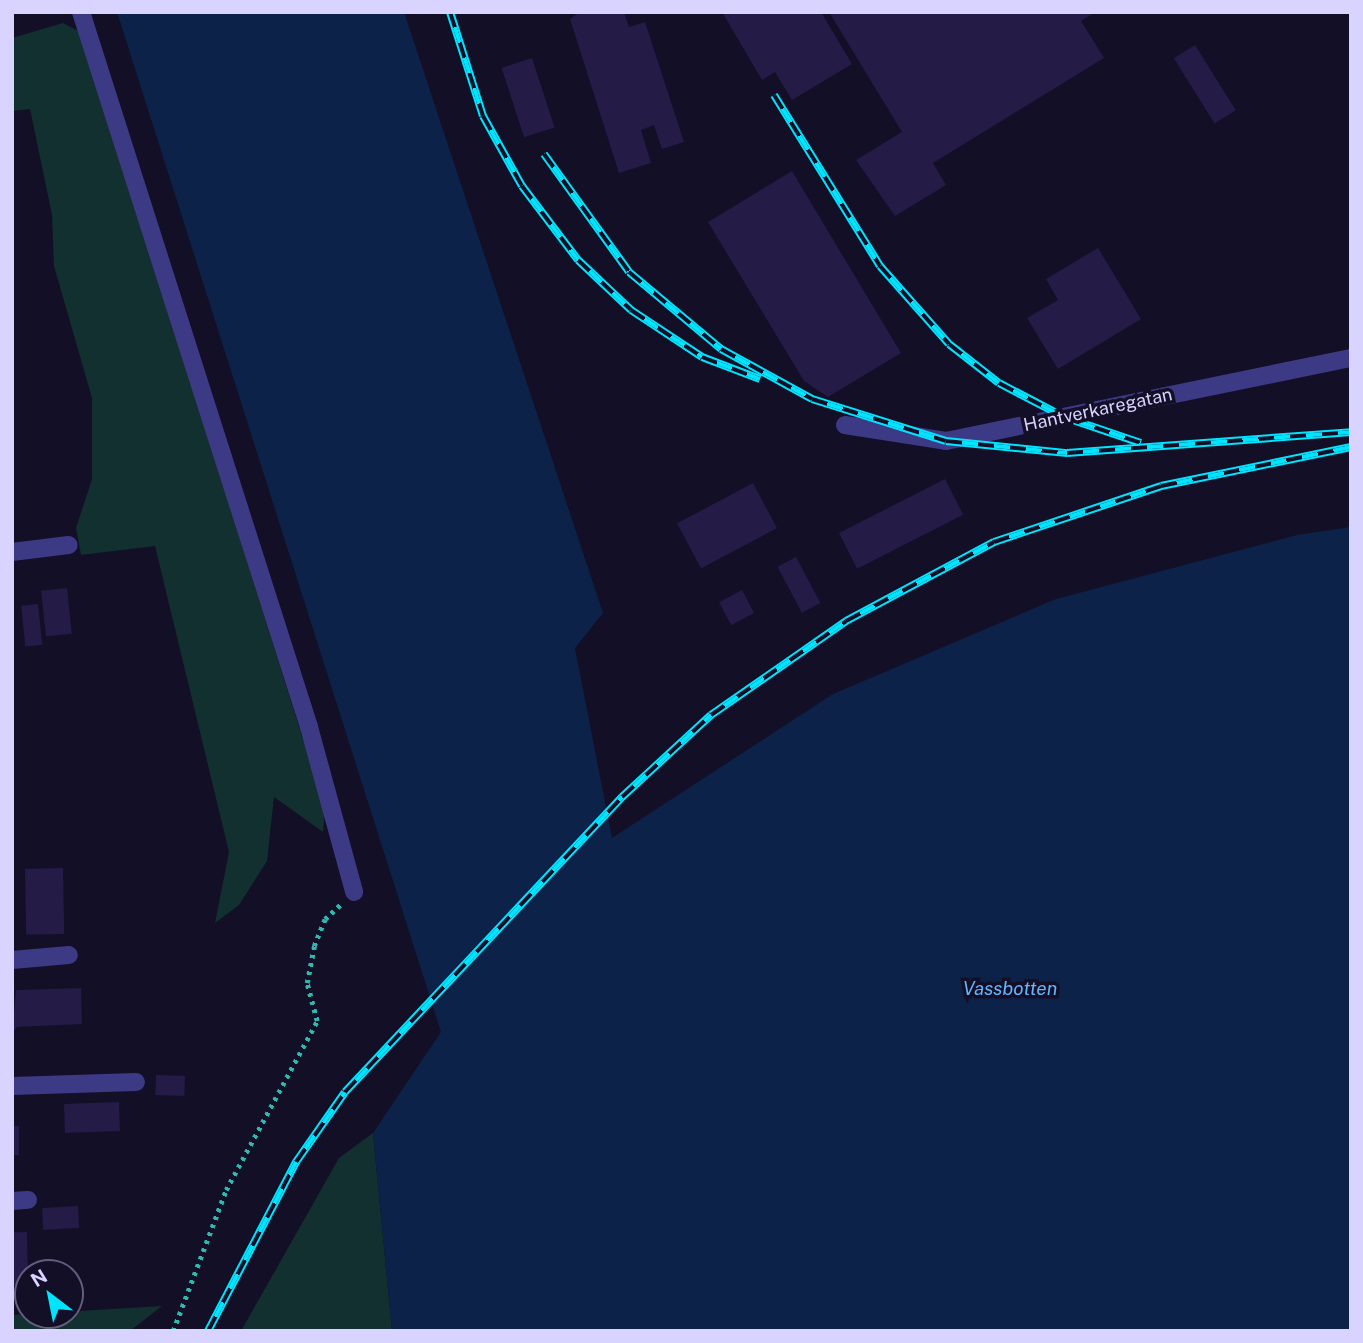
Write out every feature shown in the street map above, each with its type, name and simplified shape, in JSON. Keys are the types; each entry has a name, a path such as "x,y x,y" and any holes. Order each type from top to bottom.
{"street":[{"path":"81,12 309,727 354,892"},
{"name":"Hantverkaregatan","path":"845,425 946,441 1351,358"},
{"path":"12,552 69,545"},
{"path":"12,960 69,956"},
{"path":"12,1086 136,1082"}],"path":[{"path":"173,1331 226,1191 317,1021 307,983 325,919 354,892"}],"green space":[{"path":"63,23 80,32 325,809 323,832 274,797 267,861 239,905 215,923 229,852 155,546 81,555 76,528 92,479 92,398 54,266 52,215 30,109 12,111 12,38"},
{"path":"373,1133 392,1331 241,1331 339,1158"},
{"path":"162,1306 130,1331 12,1331 14,1315 14,1329 84,1329 84,1311"}],"water":[{"name":"Vassbotten","path":"117,12 404,12 603,613 575,648 612,838 833,694 1056,599 1297,535 1351,527 1351,1331 392,1331 373,1133 441,1032"}],"building":[{"path":"580,12 624,12 629,27 645,22 684,142 662,149 654,125 641,130 651,163 619,173 570,19"},
{"path":"722,12 821,12 852,64 792,100 775,72 762,80"},
{"path":"829,12 1095,12 1081,21 1104,58 933,163 946,185 895,216 856,160 902,132"},
{"path":"1195,45 1236,110 1215,124 1174,58"},
{"path":"532,58 555,127 524,137 502,68"},
{"path":"792,171 901,353 828,397 804,381 708,222"},
{"path":"1098,248 1141,319 1058,369 1027,318 1058,300 1046,279"},
{"path":"945,479 963,515 857,569 839,533"},
{"path":"753,483 777,528 701,568 677,523"},
{"path":"796,557 820,603 802,613 777,567"},
{"path":"67,588 72,634 46,636 41,591"},
{"path":"742,590 754,613 731,625 719,602"},
{"path":"38,604 42,645 25,647 21,606"},
{"path":"63,868 64,934 26,935 25,869"},
{"path":"81,988 82,1024 17,1027 12,1034 16,990"},
{"path":"156,1075 185,1076 184,1096 155,1095"},
{"path":"119,1102 120,1131 65,1133 64,1104"},
{"path":"12,1126 19,1126 19,1155 12,1155"},
{"path":"78,1206 79,1228 43,1230 42,1208"},
{"path":"12,1232 27,1232 27,1259 14,1259 13,1285"}],"railway":[{"path":"450,12 483,116 522,186 578,260 631,310 702,357 760,379"},
{"path":"774,95 880,266 949,344 999,383 1064,417 1141,443"},
{"path":"544,154 629,272 721,349 812,399 946,441 1067,453 1351,432"},
{"path":"208,1331 296,1162 345,1092 622,797 711,715 846,621 994,542 1161,486 1351,447"}]}
